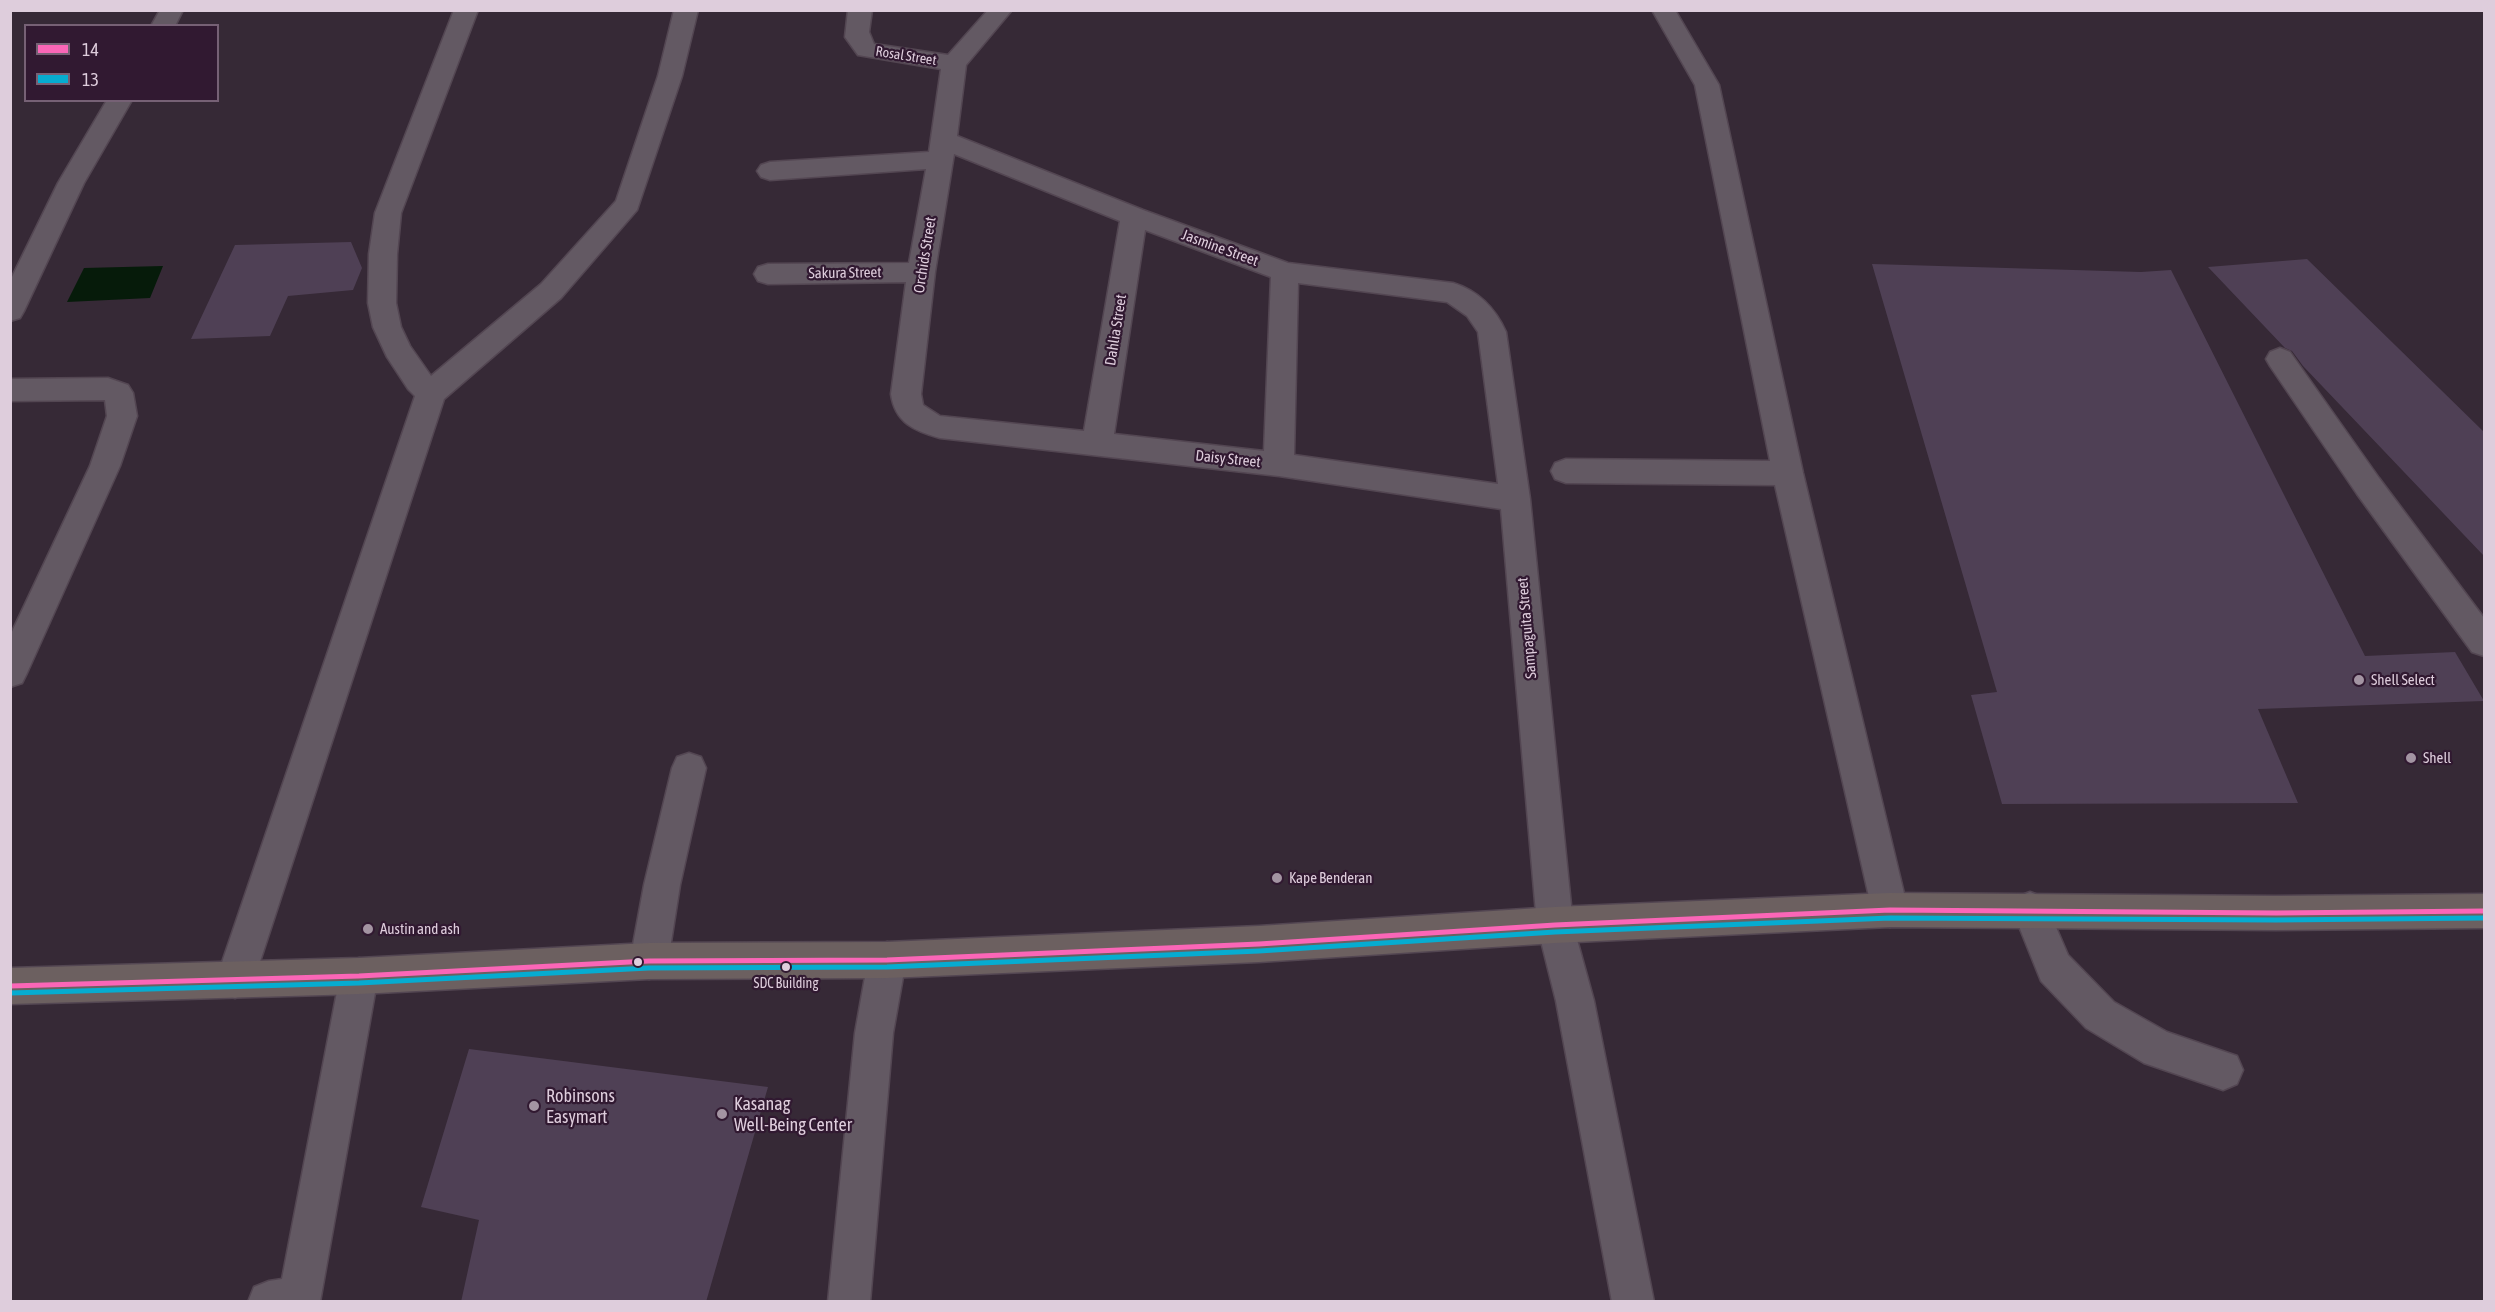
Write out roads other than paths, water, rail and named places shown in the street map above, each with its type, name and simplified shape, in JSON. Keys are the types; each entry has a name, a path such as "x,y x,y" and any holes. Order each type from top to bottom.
{"main road":[{"path":"10,986 359,976 649,961 887,960 1258,944 1555,925 1890,910 2030,909 2276,913 2484,911"}],"street":[{"path":"164,24 172,10"},
{"path":"431,393 418,381 397,351 387,327 382,303 383,254 388,213 466,10"},
{"path":"235,980 431,393 551,291 628,204 670,76 686,10"},
{"name":"Rosal Street","path":"860,10 855,33 859,44 867,50 954,63"},
{"path":"954,63 1001,10"},
{"path":"1663,10 1707,85 1788,473 1890,910"},
{"name":"Orchids Street","path":"940,427 921,422 907,405 921,272 954,63"},
{"path":"10,311 70,183 119,102"},
{"path":"770,171 942,150"},
{"name":"Jasmine Street","path":"942,150 1134,216 1285,272 1453,293 1476,307 1485,317 1492,332"},
{"name":"Dahlia Street","path":"1097,444 1134,216"},
{"name":"Sakura Street","path":"768,274 921,272"},
{"path":"1279,464 1285,272"},
{"name":"Sampaguita Street","path":"1492,332 1515,499 1555,925 1575,1000 1633,1302"},
{"path":"2280,358 2355,468 2484,642"},
{"path":"10,390 108,389 118,393 122,416 105,466 10,673"},
{"name":"Daisy Street","path":"940,427 1279,464 1515,499"},
{"path":"1566,471 1788,473"},
{"path":"649,961 662,885 689,768"},
{"path":"2030,909 2054,968 2100,1015 2158,1049 2223,1070"},
{"path":"849,1302 874,1033 887,960"},
{"path":"289,1300 359,976"}],"place":[{"name":"Shell Select","path":"2359,680"},
{"name":"Shell","path":"2411,758"},
{"name":"Kape Benderan","path":"1277,878"},
{"name":"Austin and ash","path":"368,929"},
{"name":"SDC Building","path":"786,967"},
{"name":"Robinsons Easymart","path":"534,1106"},
{"name":"Kasanag Well-Being Center","path":"722,1114"}]}
